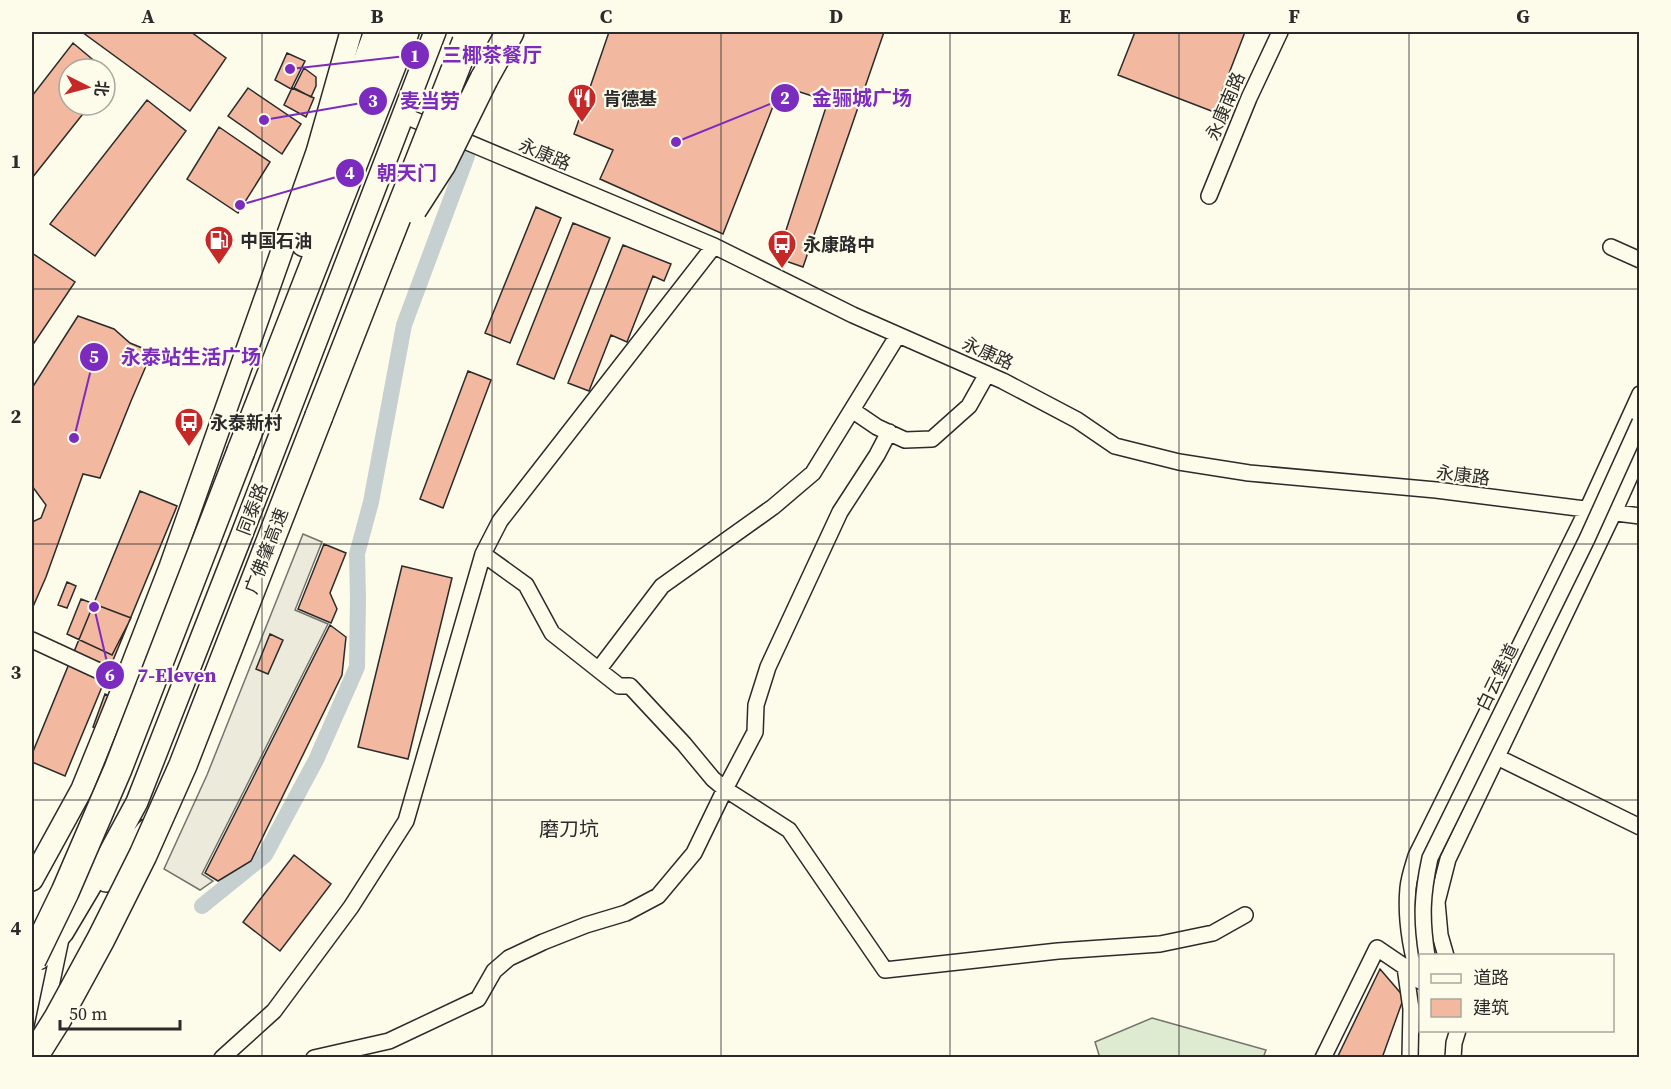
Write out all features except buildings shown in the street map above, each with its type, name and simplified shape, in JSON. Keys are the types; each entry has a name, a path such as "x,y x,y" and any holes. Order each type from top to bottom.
{"highway":[{"path":"241,451 320,196 378,32"},
{"path":"32,960 74,873 114,778 405,32"},
{"name":"广佛肇高速","path":"35,1058 101,939 143,855 183,765 470,32"},
{"path":"484,79 504,32"},
{"path":"382,255 442,164 510,32"}],"main road":[{"path":"32,879 82,789 188,516 314,161 351,32"},
{"path":"432,40 444,32"},
{"name":"同泰路","path":"63,932 157,815 167,793 181,741 179,696 432,40"},
{"path":"32,928 62,888 102,809 152,680 175,614 188,516"},
{"path":"32,922 44,929 63,932"},
{"path":"32,968 63,932"}],"street":[{"name":"永康南路","path":"1209,196 1249,98 1280,32"},
{"name":"永康路","path":"403,116 714,246 853,315 1003,381 1077,420 1115,446 1179,462 1249,474 1436,490 1640,516"},
{"path":"222,1058 274,1011 351,907 406,821 483,554 500,521 714,246"},
{"path":"1611,247 1640,260"},
{"path":"599,669 662,586 773,507 813,473 898,335"},
{"path":"852,410 905,440 932,439 969,406 987,374"},
{"path":"1419,978 1412,955 1407,920 1408,886 1416,856 1587,510 1640,394"},
{"name":"白云堡道","path":"1427,954 1422,907 1430,858 1587,539 1640,422"},
{"path":"314,1058 389,1041 478,999 494,971 509,958 586,925 626,913 658,896 694,854 755,732 756,705 772,657 840,512 889,432"},
{"path":"1445,954 1440,935 1437,902 1448,859 1640,454"},
{"path":"483,554 526,585 552,633 620,686 630,686 713,779 789,830 885,970 1058,951 1160,944 1214,933 1245,915"},
{"path":"32,640 125,683"},
{"path":"1471,744 1640,828"},
{"path":"35,1058 63,932"},
{"path":"1323,1058 1377,948 1405,967 1410,1009 1410,1058"}],"green space":[{"path":"1152,1018 1266,1050 1263,1058 1100,1058 1095,1042"}],"shaded area":[{"path":"303,534 322,542 295,610 328,624 202,874 213,881 200,890 164,869 207,775"}],"waterway":[{"path":"202,906 265,855 316,760 357,667 357,554 371,502 404,325 467,156"}],"place":[{"name":"三椰茶餐厅","path":"290,69"},
{"name":"麦当劳","path":"264,120"},
{"name":"肯德基","path":"582,124"},
{"name":"金骊城广场","path":"676,142"},
{"name":"朝天门","path":"240,205"},
{"name":"中国石油","path":"219,266"},
{"name":"永康路中","path":"782,270"},
{"name":"永泰站生活广场","path":"74,438"},
{"name":"永泰新村","path":"189,448"},
{"name":"7-Eleven","path":"94,607"}],"district":[{"name":"磨刀坑","path":"569,829"}]}
